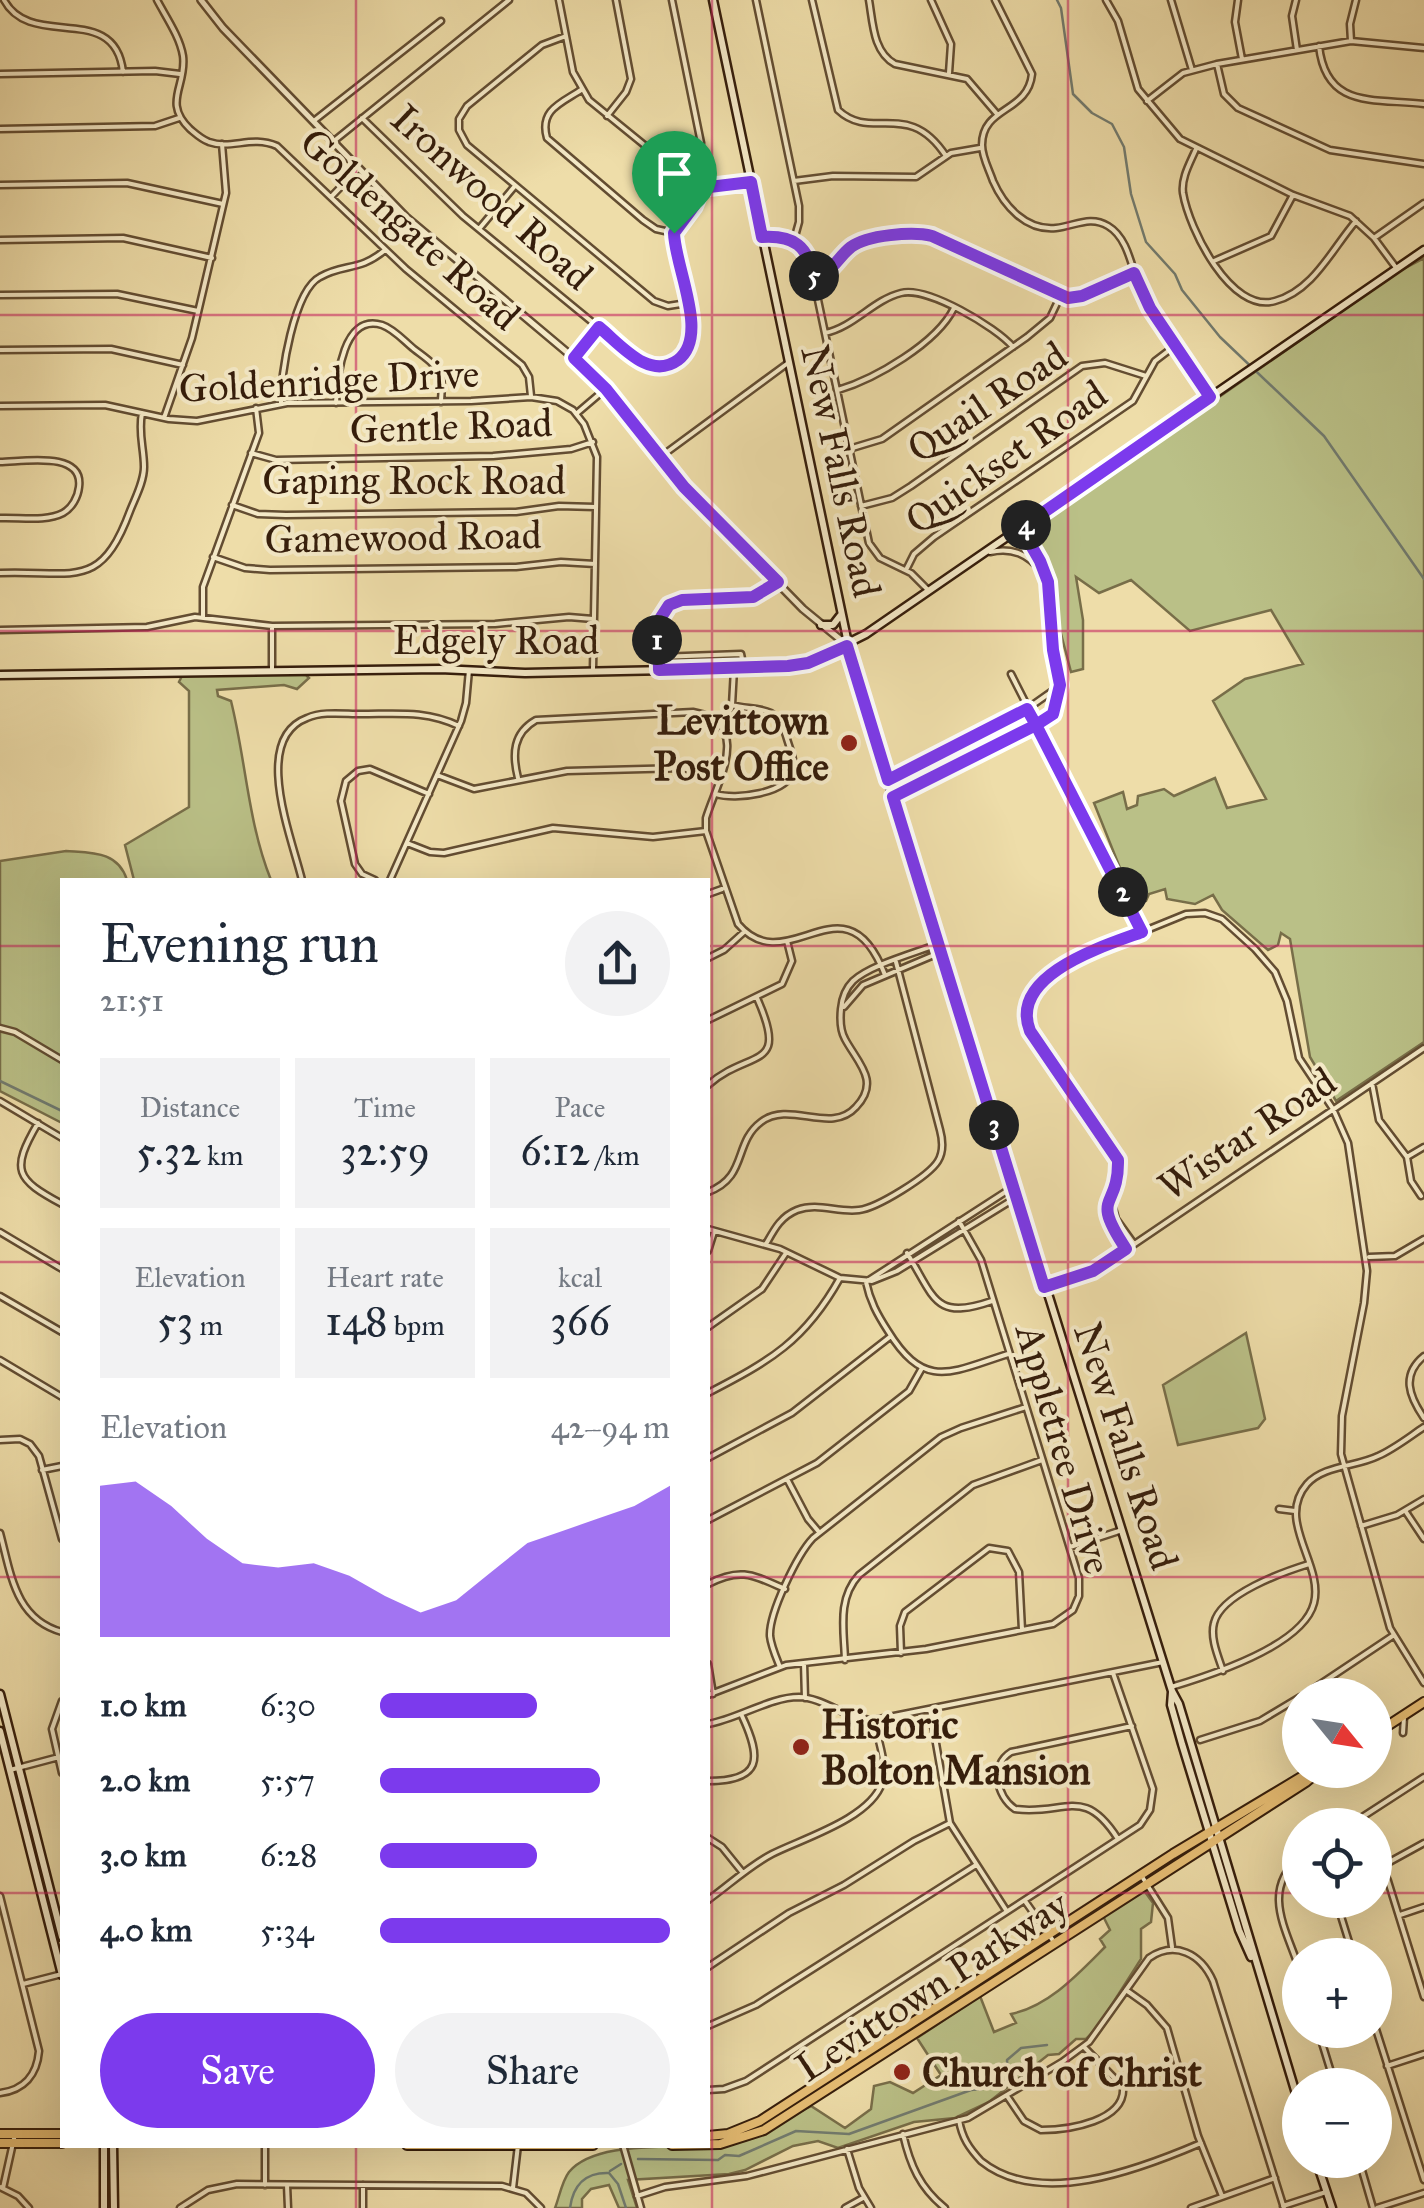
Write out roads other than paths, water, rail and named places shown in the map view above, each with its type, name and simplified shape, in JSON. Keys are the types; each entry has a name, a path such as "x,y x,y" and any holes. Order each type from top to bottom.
{"main road":[{"name":"New Falls Road","path":"713,0 847,646 1044,1287 1179,1704 1238,1930 1255,1964 1288,2068"},
{"name":"Edgely Road","path":"0,675 272,670 524,673 744,669 808,663 847,646 1424,250"},
{"path":"821,625 833,625 840,615"},
{"path":"0,1694 60,1965"},
{"path":"1392,1723 1424,1702"},
{"path":"0,1730 15,1769 60,1930"},
{"name":"Levittown Parkway","path":"710,2136 728,2134 760,2121 1214,1834 1295,1788"},
{"name":"Levittown Parkway","path":"710,2143 731,2142 764,2130 1051,1938"},
{"path":"0,2134 60,2143"},
{"path":"0,2143 60,2134"},
{"path":"104,2148 104,2208"},
{"path":"114,2148 114,2208"},
{"path":"1322,2178 1332,2208"}],"street":[{"path":"4,0 18,16 50,18"},
{"path":"157,0 184,61 176,103 180,118 199,137 222,144 228,182 199,312 164,418"},
{"path":"201,0 332,142 420,230 606,389 659,458 778,582 847,646"},
{"path":"332,142 509,0"},
{"path":"559,0 581,90 607,116 681,178 701,188 751,182"},
{"path":"607,116 631,79 616,0"},
{"path":"672,0 701,142 696,158 681,178"},
{"path":"756,0 800,214 794,240"},
{"path":"812,0 838,110 855,120 915,125 934,138 946,156"},
{"path":"869,0 879,49 886,59 971,81 997,114"},
{"path":"931,0 951,44 949,73"},
{"path":"996,0 1032,74 1026,95 997,114 984,131 982,148 1000,199 1012,212 1048,228 1087,220 1104,224 1124,244 1150,308 1210,397"},
{"path":"1106,0 1118,21 1134,80 1180,139 1293,195 1342,212 1374,238 1396,269"},
{"path":"1171,0 1192,70"},
{"path":"1238,0 1235,22 1242,60"},
{"path":"1296,0 1292,16 1297,50"},
{"path":"1351,41 1350,24 1356,0"},
{"path":"313,122 441,21"},
{"path":"113,36 123,72"},
{"path":"566,36 542,45 475,98 461,114 459,130 464,142 654,302 668,306 687,304"},
{"path":"1147,101 1174,79 1216,64 1351,41 1424,48"},
{"path":"1319,46 1327,79 1341,92 1424,104"},
{"path":"1216,64 1224,94 1238,108 1319,146 1424,164"},
{"path":"0,74 182,74"},
{"path":"581,90 547,114 547,138 643,220 674,233 694,206 701,188"},
{"path":"0,129 154,126 180,118"},
{"name":"Ironwood Road","path":"362,118 479,230 646,365 668,366 684,356 692,345 674,233"},
{"name":"Goldengate Road","path":"222,144 255,140 272,144 385,250 522,365 529,377 531,397"},
{"path":"794,181 833,176 916,177 946,156 982,148"},
{"path":"1196,149 1185,174 1183,195 1194,226 1214,261 1230,287 1244,298 1263,303 1280,300 1314,277 1356,221"},
{"path":"331,197 358,169"},
{"path":"0,185 127,183 224,204"},
{"path":"479,230 514,187"},
{"path":"1214,261 1270,236 1293,195"},
{"path":"1374,238 1424,203"},
{"path":"814,277 834,268 855,245 916,233 942,240 1060,296 1075,298 1134,273"},
{"path":"762,237 794,240 809,257 873,551 906,570 928,591"},
{"path":"0,240 114,238 212,258"},
{"path":"281,404 284,364 305,292 320,276 366,264 385,250"},
{"path":"824,333 852,324 905,292 924,294 954,308 993,328 1013,346"},
{"path":"0,295 117,294 199,312"},
{"path":"848,449 882,438 1013,346 1050,318 1060,296"},
{"path":"837,391 875,376 939,330 954,308"},
{"path":"336,403 337,382 350,338 358,328 371,324 392,330 435,367 442,379 440,402"},
{"path":"574,358 599,327"},
{"name":"Quickset Road","path":"906,570 914,554 934,537 1133,402 1159,356 1176,345"},
{"path":"0,350 111,349 184,365"},
{"path":"659,458 789,363"},
{"name":"Quail Road","path":"861,506 883,501 911,486 1082,366 1104,363 1146,376"},
{"path":"593,671 598,470 593,442 576,414 606,389"},
{"name":"Goldenridge Drive","path":"0,406 105,405 197,421 281,404 531,397 557,401 576,414"},
{"path":"203,617 202,592 260,428 256,408"},
{"path":"0,573 82,572 105,561 118,542 143,474 139,440 142,413"},
{"name":"Gentle Road","path":"251,453 276,460 476,457 560,451 593,442"},
{"path":"0,462 65,462 74,469 79,482 74,502 62,514 0,518"},
{"name":"Gaping Rock Road","path":"232,505 258,514 286,515 596,507"},
{"path":"893,797 1036,725 1056,710 1060,685 1046,578 1021,528"},
{"path":"985,552 1020,553 1046,578"},
{"name":"Gamewood Road","path":"214,557 244,568 270,570 595,564"},
{"path":"659,670 658,622 669,605 682,600 753,597 778,582"},
{"path":"0,630 147,628 203,617 272,626 594,619"},
{"path":"272,626 272,670"},
{"path":"658,657 741,654 744,669"},
{"path":"718,724 732,705 734,669"},
{"path":"391,878 459,726 469,670"},
{"path":"1010,674 1142,932"},
{"path":"888,780 1027,709 1060,685"},
{"path":"714,794 746,796 783,784 793,770 778,718 764,710 732,705"},
{"path":"518,778 513,756 518,738 526,726 542,718 696,712 718,724 728,746 706,830 731,911 744,932 768,943 841,928 860,934 869,942 885,975"},
{"path":"302,878 277,769 279,748 291,728 306,718 331,714 430,714 459,726"},
{"path":"437,776 470,788 567,771 674,768 720,780"},
{"path":"372,878 358,869 353,856 341,801 346,780 358,771 375,770 428,794"},
{"path":"407,842 444,854 553,828 654,837 706,830"},
{"path":"710,893 724,888"},
{"path":"1126,1249 1106,1217 1105,1206 1118,1163 1030,1031 1026,1009 1034,992 1066,964 1186,914 1205,913 1225,922 1274,972 1284,994 1299,1058 1334,1109 1348,1143 1368,1257 1364,1303 1340,1432 1344,1467 1394,1635 1424,1683"},
{"path":"710,957 744,932"},
{"path":"710,1019 779,987 787,978 792,961 787,941"},
{"path":"710,1191 729,1180 749,1135 770,1116 837,1118 851,1112 860,1102 867,1082 866,1070 846,1042 841,1016 844,994 852,982 882,967 940,948"},
{"path":"841,1016 852,993 940,948"},
{"path":"766,1244 789,1214 813,1206 866,1209 923,1175 938,1161 943,1141 896,961"},
{"path":"710,1083 723,1073 761,1056 768,1048 771,1034 756,998"},
{"path":"0,1028 15,1032 60,1059"},
{"name":"Wistar Road","path":"1044,1287 1093,1271 1424,1048"},
{"path":"1372,1083 1379,1120 1407,1157 1411,1181 1421,1196"},
{"path":"0,1102 60,1137"},
{"path":"38,1123 21,1153 21,1174 28,1184 60,1203"},
{"path":"1407,1157 1424,1147"},
{"path":"866,1282 1014,1187"},
{"path":"711,1230 766,1244 840,1278 866,1282 882,1279 1016,1197"},
{"path":"1110,1197 1116,1219 1134,1244"},
{"name":"Appletree Drive","path":"710,1694 780,1667 901,1653 1023,1631 1058,1622 1073,1610 1080,1583 1070,1547 981,1260 959,1221"},
{"path":"0,1232 60,1268"},
{"path":"1368,1257 1395,1256 1424,1239"},
{"path":"710,1326 762,1290 787,1252"},
{"path":"907,1253 935,1299 945,1308 962,1310 994,1300"},
{"path":"710,1392 754,1369 810,1326 840,1278"},
{"path":"866,1282 872,1306 891,1336 906,1358 922,1368 948,1372 1010,1354"},
{"path":"0,1296 60,1331"},
{"path":"710,1457 792,1413 891,1336"},
{"path":"1424,1356 1412,1368 1409,1386 1424,1418"},
{"path":"0,1360 60,1396"},
{"path":"710,1519 830,1454 902,1397 922,1368"},
{"path":"780,1667 770,1631 802,1552 819,1532 942,1438 961,1428 1026,1408"},
{"path":"1171,1689 1246,1662 1306,1619 1315,1594 1295,1512 1310,1482 1380,1456 1424,1427"},
{"path":"0,1440 14,1437 36,1451 60,1532"},
{"path":"846,1660 844,1606 847,1592 859,1575 973,1485 1042,1460"},
{"path":"42,1470 60,1466"},
{"path":"786,1479 819,1532"},
{"path":"1360,1526 1406,1512 1424,1500"},
{"path":"1279,1509 1295,1512"},
{"path":"1406,1512 1424,1539"},
{"path":"1070,1547 1122,1530"},
{"path":"0,1533 16,1592 26,1610 60,1631"},
{"path":"901,1653 900,1626 908,1608 989,1548 1008,1551 1017,1565 1023,1631"},
{"path":"1223,1671 1213,1636 1218,1614 1268,1578 1308,1564"},
{"path":"0,1574 10,1571"},
{"path":"710,1583 745,1573 785,1589"},
{"path":"1329,1678 1394,1635"},
{"path":"710,1724 788,1698 806,1698 856,1718 874,1720 1163,1662"},
{"path":"804,1663 806,1698"},
{"path":"710,2090 746,2081 1119,1840 1146,1818 1153,1795 1113,1672"},
{"path":"60,1706 53,1724 60,1762"},
{"path":"1200,1740 1260,1722 1282,1708"},
{"path":"930,1709 950,1823 1007,1912"},
{"path":"1403,1732 1404,1715"},
{"path":"710,1781 739,1778 750,1770 756,1750 742,1716"},
{"path":"710,1899 773,1854 823,1832 876,1794 884,1771 874,1720"},
{"path":"1119,1840 1102,1816 1086,1807 1014,1809 1002,1797 998,1768 1002,1758 1011,1752 1132,1726"},
{"path":"15,1769 59,1757"},
{"path":"1380,1808 1424,1777"},
{"path":"710,1966 789,1912 950,1823"},
{"path":"710,1839 719,1844 743,1874"},
{"path":"1392,1861 1424,1843"},
{"path":"710,2025 756,2006 976,1865"},
{"path":"1282,1876 1277,1897 1282,1913"},
{"path":"1144,1879 1168,1918 1172,1949"},
{"path":"1392,1895 1424,1997"},
{"path":"0,1896 38,2045 38,2063 25,2084 0,2093"},
{"path":"1025,1901 1051,1938"},
{"path":"1399,1916 1424,1907"},
{"path":"637,2196 665,2187 731,2180 959,2120 1007,2096 1084,2046 1107,2020 1149,1958 1172,1949 1194,1956 1208,1970 1283,2207 1326,2192"},
{"path":"23,1984 60,1975"},
{"path":"1126,1990 1148,2004 1167,2028 1201,2143 1222,2196"},
{"path":"1007,2096 1024,2121 1042,2130 1112,2114 1124,2098 1121,2083 1084,2046"},
{"path":"1382,2048 1424,2180"},
{"path":"1387,2066 1424,2054"},
{"path":"959,2120 967,2144 992,2171 1016,2184 1043,2189 1118,2176 1201,2143"},
{"path":"903,2134 920,2183 945,2208"},
{"path":"14,2139 2,2187 29,2208"},
{"path":"265,2148 265,2184"},
{"path":"513,2188 518,2148"},
{"path":"624,2148 641,2208"},
{"path":"848,2149 871,2208"},
{"path":"1192,2208 1275,2178"},
{"path":"1364,2178 1375,2208 1424,2193"},
{"path":"180,2208 218,2187 265,2184 513,2188 531,2197 541,2208"},
{"path":"287,2185 288,2208"},
{"path":"363,2185 363,2208"},
{"path":"845,2208 864,2197"}],"waterway":[{"path":"1057,0 1073,94 1092,113 1112,124 1124,147 1131,194 1146,242 1175,274 1182,290 1220,337 1324,436 1424,579"},
{"path":"0,1081 60,1110"},
{"path":"638,2159 718,2160 725,2155 739,2156 796,2131 849,2134 971,2090 1003,2087 1008,2079 1007,2060 1021,2048 1047,2045"},
{"path":"610,2171 621,2164"},
{"path":"570,2208 582,2182 609,2173 618,2184 626,2208"}],"place":[{"name":"Levittown Post Office","path":"849,743"},
{"name":"Historic Bolton Mansion","path":"801,1747"},
{"name":"Church of Christ","path":"902,2072"}]}
